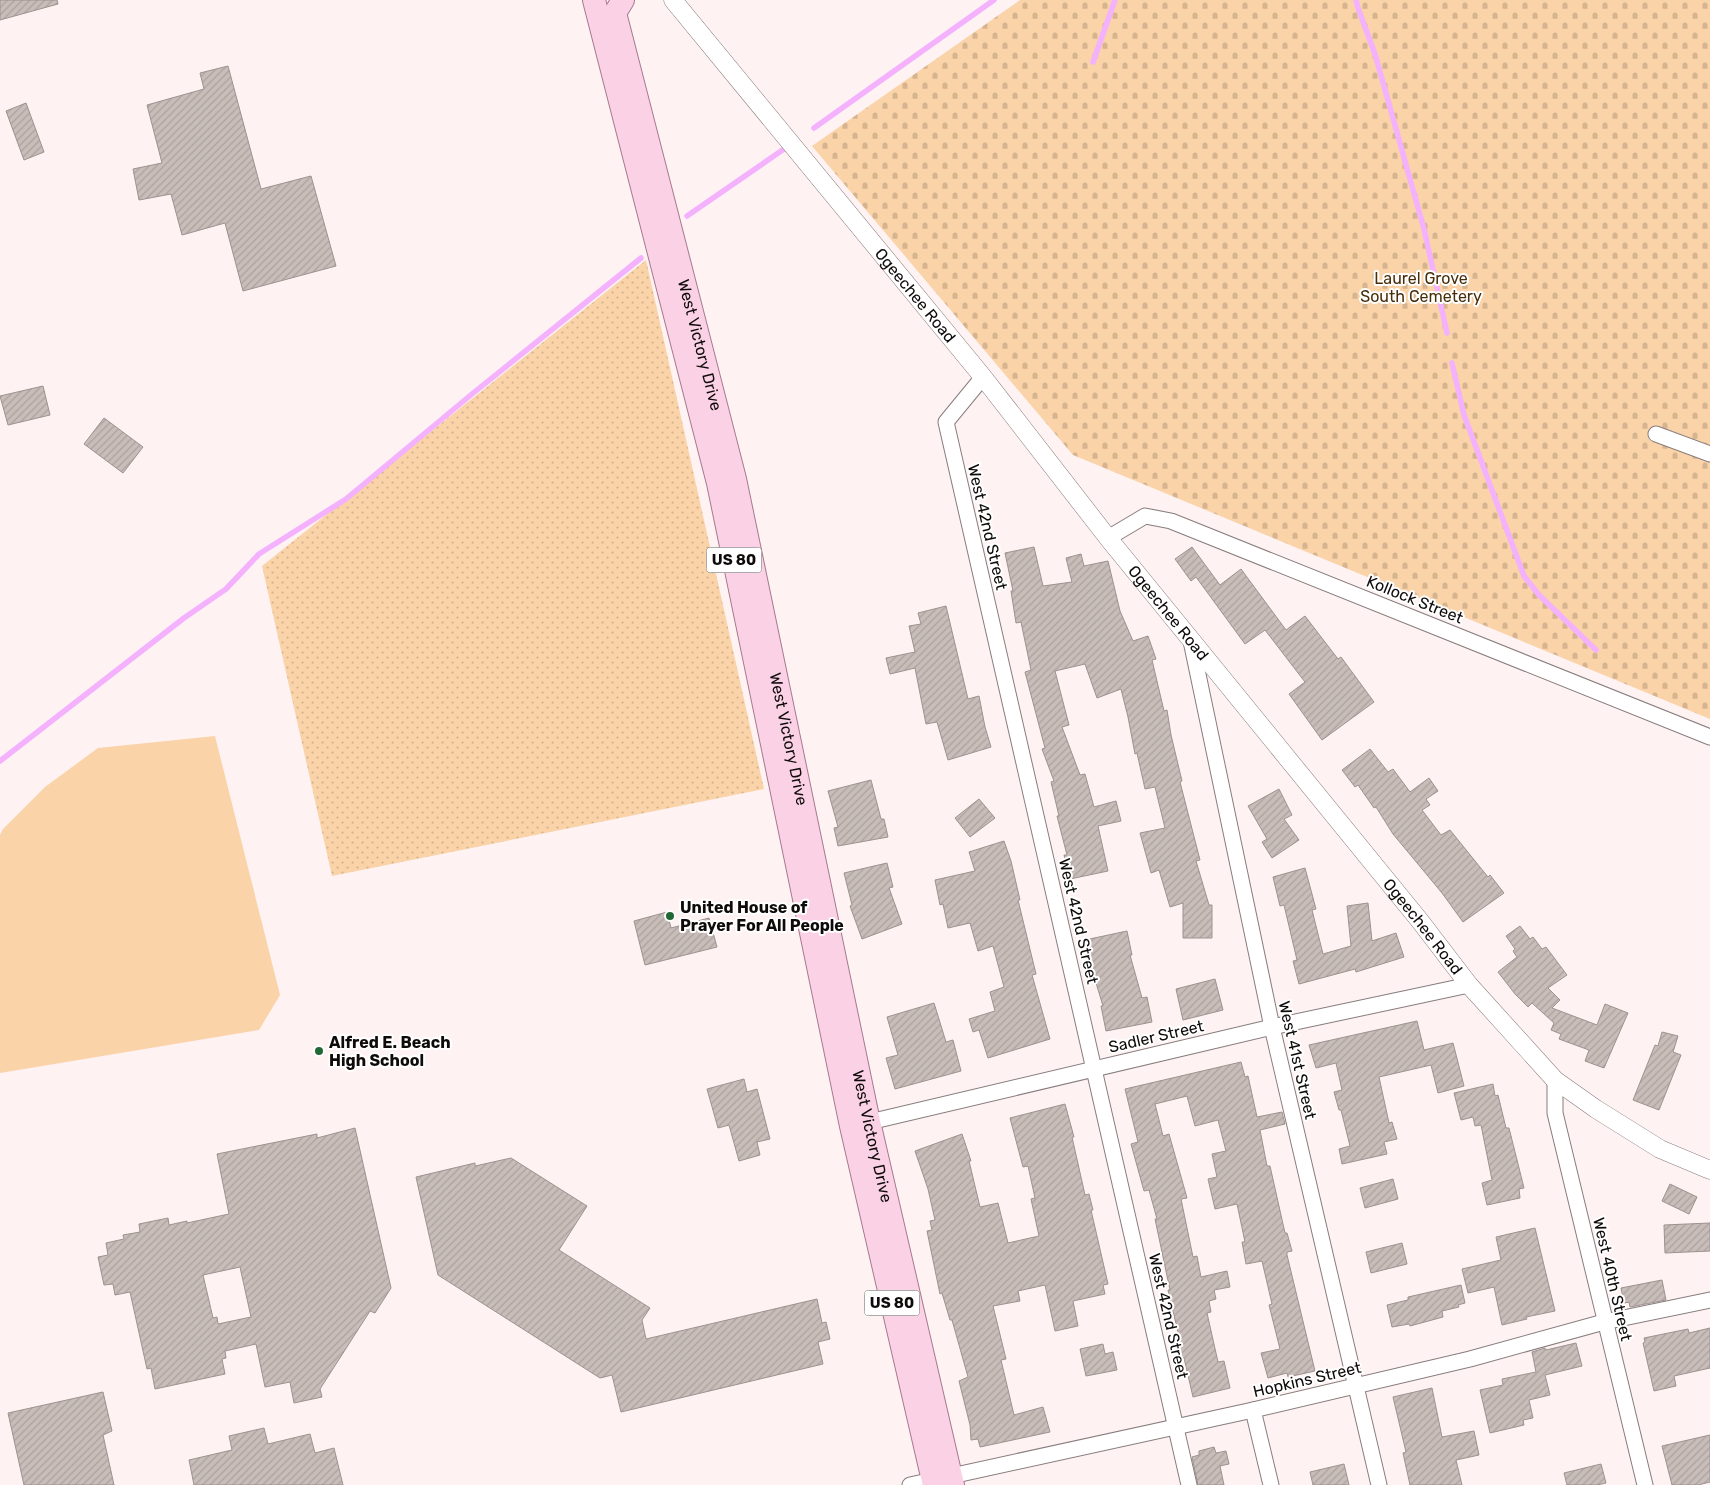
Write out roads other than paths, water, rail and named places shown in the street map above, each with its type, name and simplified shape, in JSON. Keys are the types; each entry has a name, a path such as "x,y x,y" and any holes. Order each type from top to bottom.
{"main road":[{"name":"West Victory Drive","path":"594,0 718,483 860,1124 943,1481"},
{"name":"West Victory Drive","path":"623,0 615,13 735,479 860,1124"}],"street":[{"name":"Ogeechee Road","path":"673,0 983,377 1108,538 1420,921 1469,985 1555,1080 1596,1109 1660,1149 1710,1170"},
{"name":"West 42nd Street","path":"983,377 946,422 1189,1485"},
{"path":"1656,434 1710,454"},
{"name":"Kollock Street","path":"1108,538 1145,516 1171,521 1357,594 1710,738"},
{"name":"West 41st Street","path":"1191,641 1272,1027 1379,1485"},
{"name":"Sadler Street","path":"860,1124 1272,1027 1469,985"},
{"name":"West 40th Street","path":"1555,1080 1555,1112 1604,1322 1645,1485"},
{"name":"Hopkins Street","path":"910,1485 943,1481 1253,1410 1470,1359 1604,1322 1710,1300"},
{"path":"1253,1410 1271,1485"}],"waterway":[{"path":"814,128 994,0"},
{"path":"1093,62 1115,0"},
{"path":"1356,0 1375,54 1424,229 1447,333"},
{"path":"687,216 784,149"},
{"path":"0,761 184,618 226,589 259,554 346,499 472,394 641,258"},
{"path":"1452,363 1464,415 1524,576 1539,595 1596,650"}],"place":[{"name":"United House of Prayer For All People","path":"670,916"},
{"name":"Alfred E. Beach High School","path":"319,1051"}],"park label":[{"name":"Laurel Grove South Cemetery","path":"1421,287"}]}
